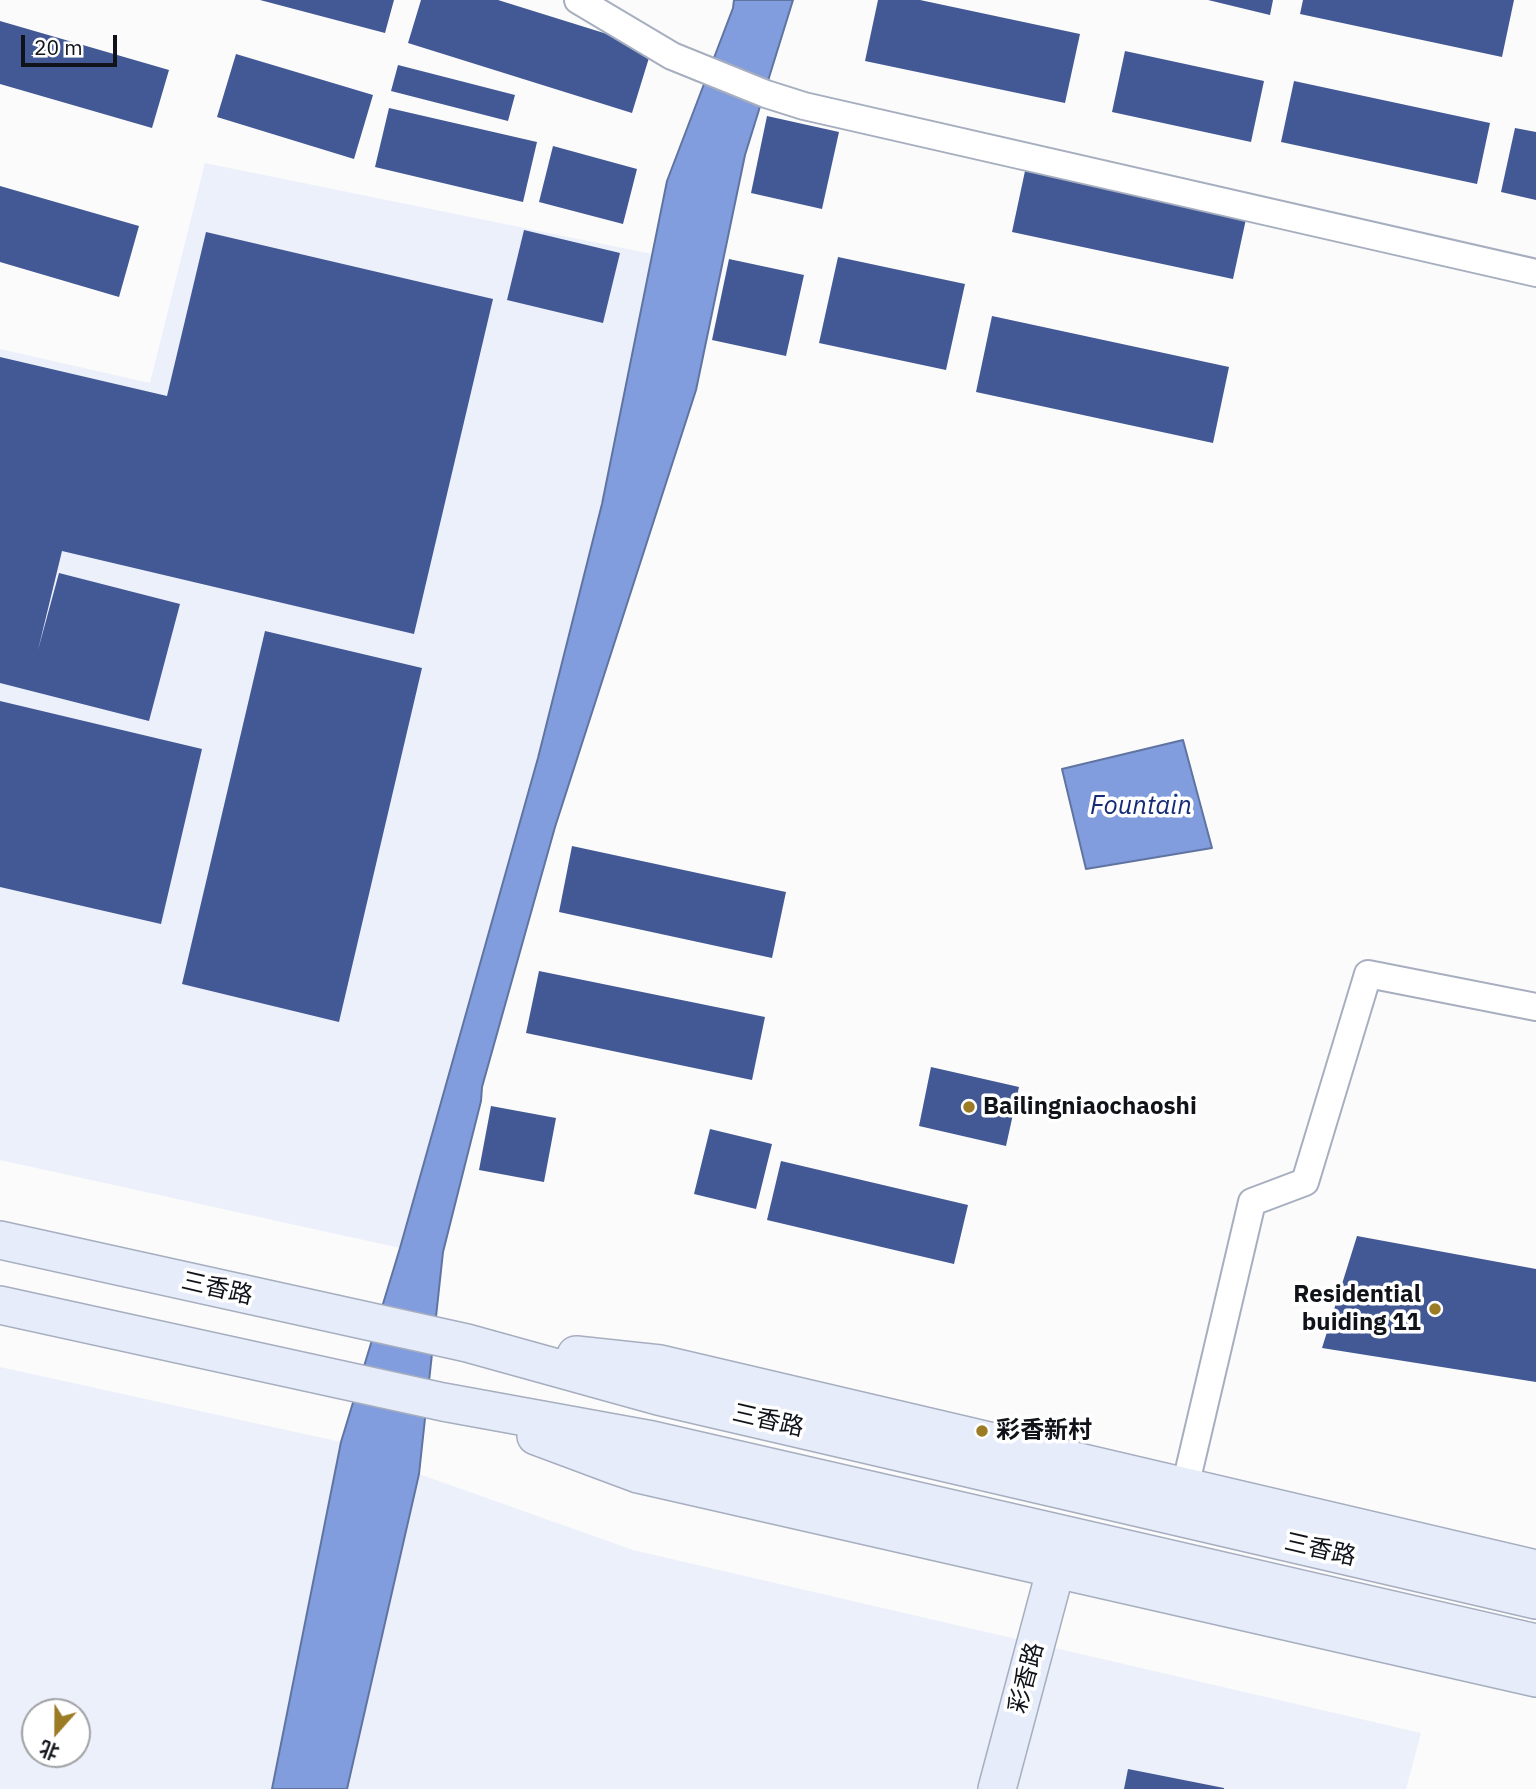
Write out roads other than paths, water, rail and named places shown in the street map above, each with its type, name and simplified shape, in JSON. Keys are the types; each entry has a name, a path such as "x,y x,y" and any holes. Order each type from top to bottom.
{"main road":[{"name":"三香路","path":"0,1240 462,1342 658,1396 1536,1600"},
{"name":"三香路","path":"0,1305 440,1401 652,1440 1536,1643"},
{"path":"462,1342 660,1364 1536,1569"},
{"path":"440,1401 638,1474 1536,1678"},
{"name":"彩香路","path":"997,1789 1056,1567"}],"street":[{"path":"578,0 672,56 766,94 804,106 1536,273"},
{"path":"1185,1487 1252,1202 1305,1182 1368,974 1536,1007"}],"water":[{"path":"734,0 793,0 745,155 696,390 555,827 482,1087 481,1101 443,1252 419,1474 347,1789 272,1789 341,1442 400,1248 538,758 602,504 667,181"},
{"name":"Fountain","path":"1183,740 1212,848 1086,869 1062,769"}],"place":[{"name":"Bailingniaochaoshi","path":"969,1107"},
{"name":"Residential buiding 11","path":"1435,1309"},
{"name":"彩香新村","path":"982,1431"}]}
